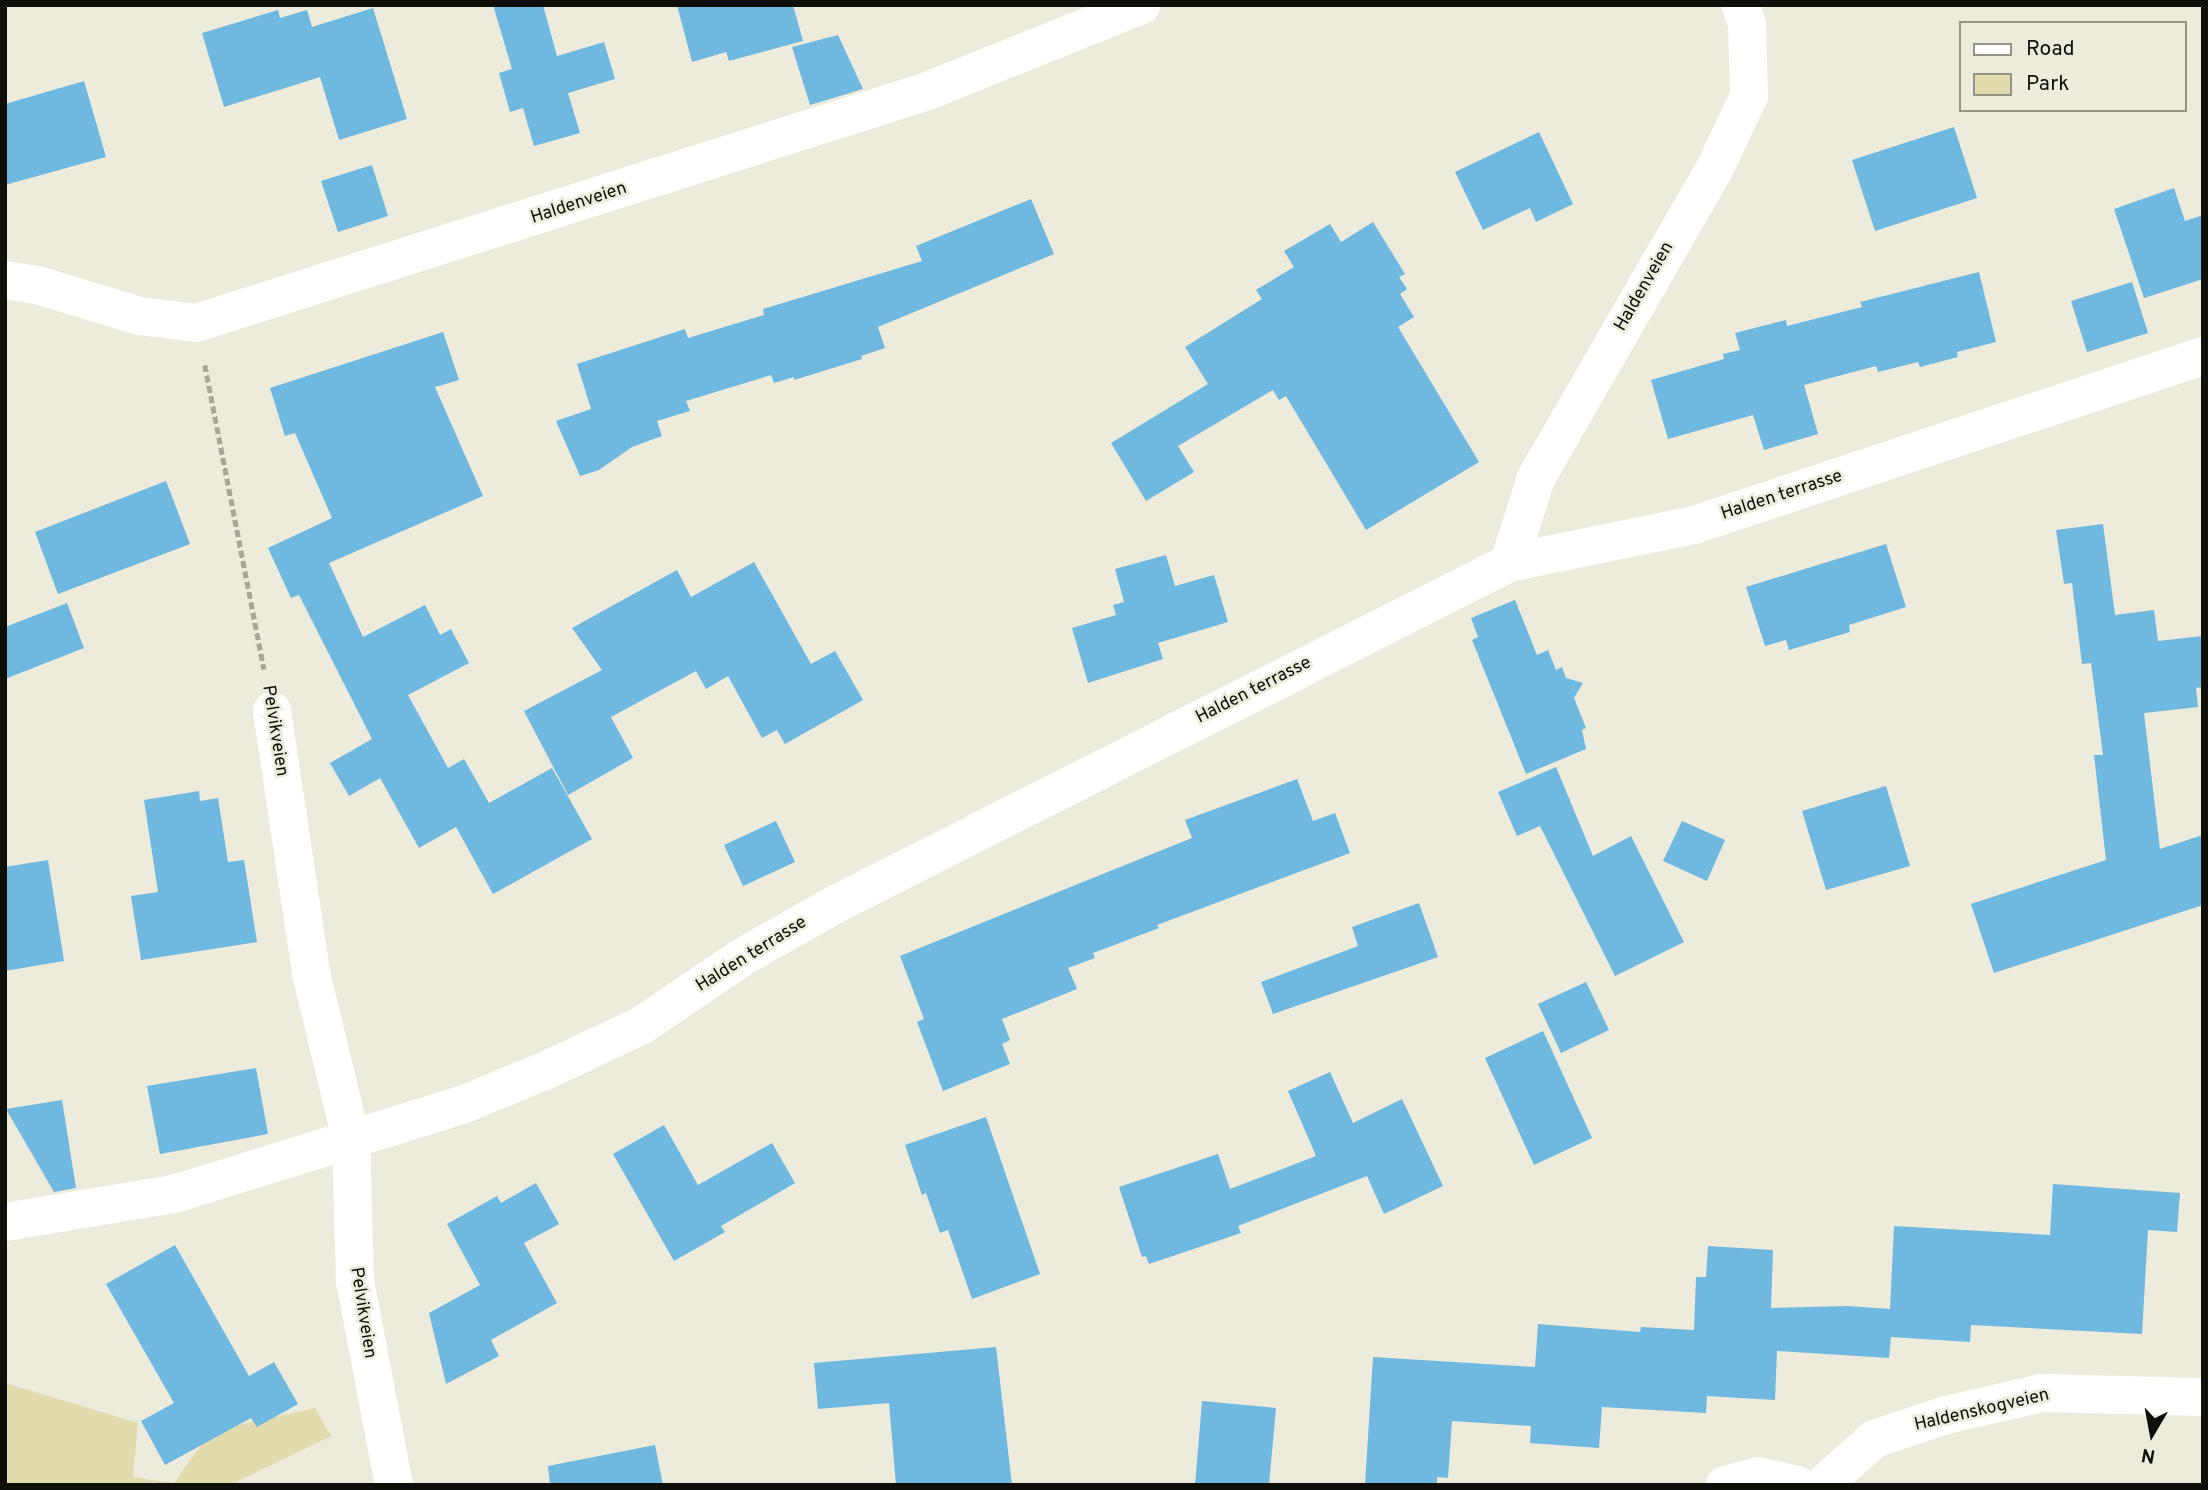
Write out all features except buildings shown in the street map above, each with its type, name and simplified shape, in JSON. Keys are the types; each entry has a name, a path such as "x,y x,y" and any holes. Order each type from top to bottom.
{"street":[{"name":"Haldenveien","path":"5,279 37,285 140,316 196,323 925,92 1141,5"},
{"name":"Haldenveien","path":"1509,563 1536,478 1714,170 1749,96 1747,24 1741,5"},
{"name":"Halden terrasse","path":"351,1138 462,1105 642,1026 744,956 834,905 1509,563 1694,525 2203,356"},
{"name":"Pelvikveien","path":"272,711 311,973 351,1138 355,1282 394,1485"},
{"path":"5,1222 174,1194 351,1138"},
{"name":"Haldenskogveien","path":"1823,1485 1874,1439 1946,1415 2042,1393 2203,1397"},
{"path":"1725,1485 1758,1476 1797,1485"}],"path":[{"name":"Pelvikveien","path":"196,323 272,711"}],"green space":[{"path":"5,1383 138,1423 133,1477 174,1483 211,1431 315,1408 331,1436 230,1485 5,1485"}]}
